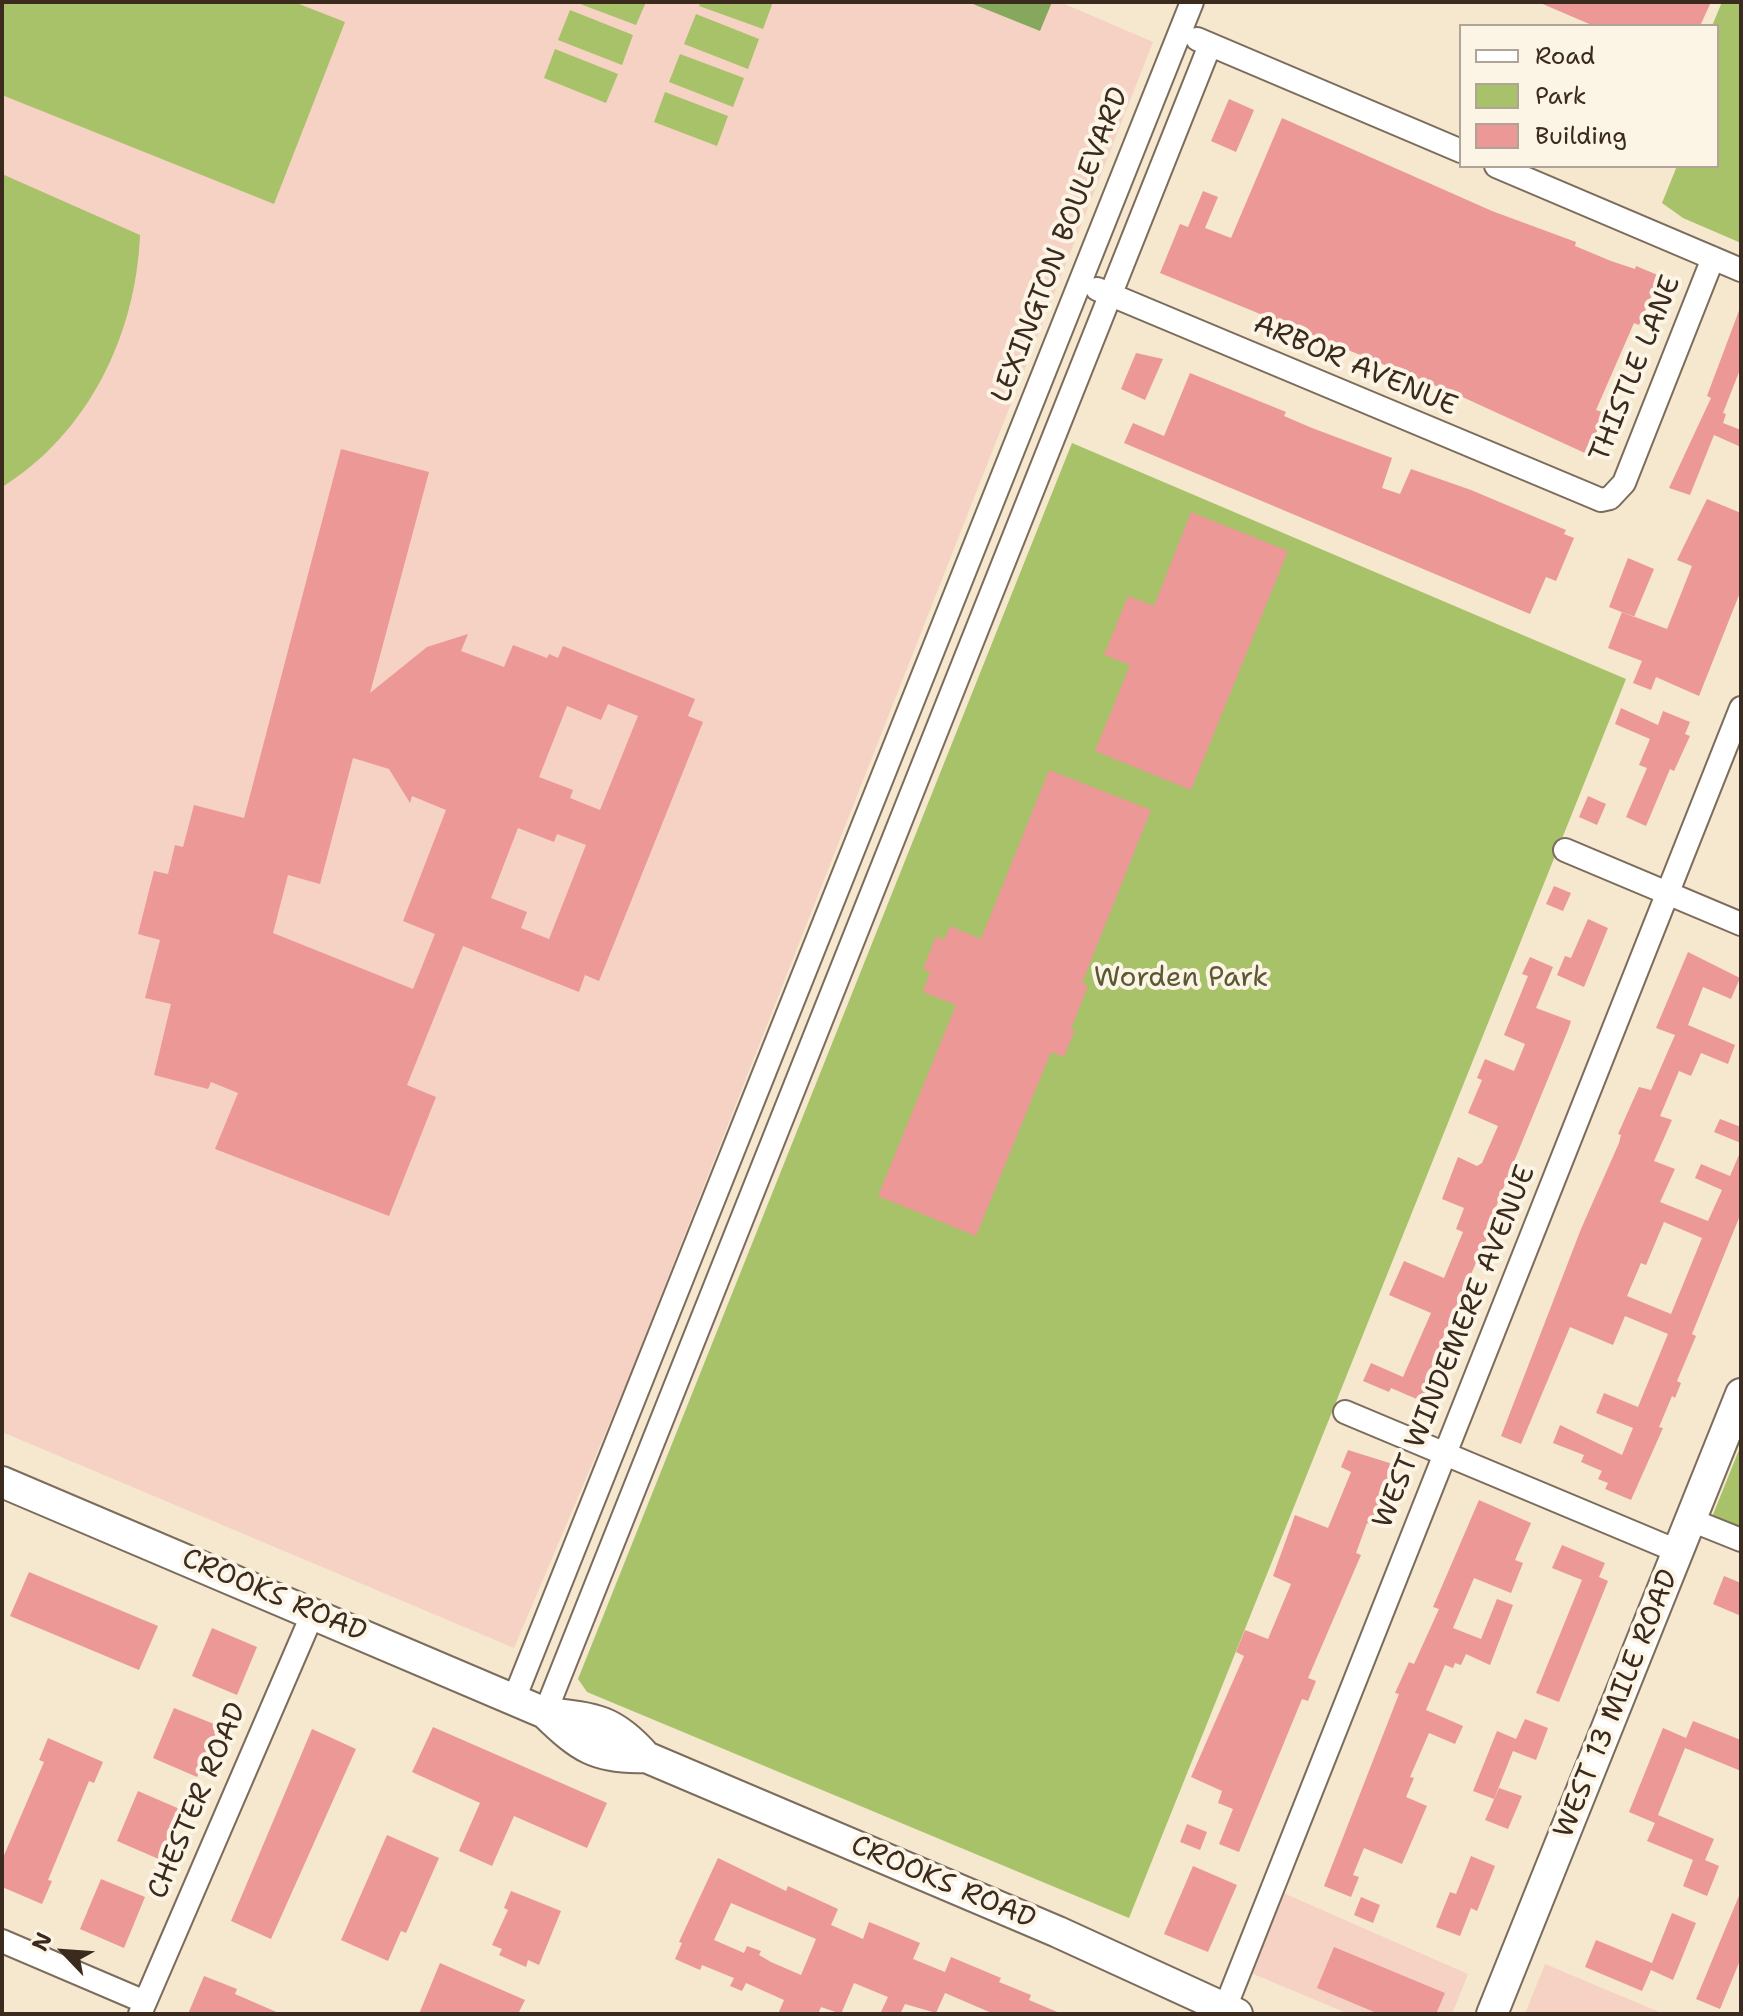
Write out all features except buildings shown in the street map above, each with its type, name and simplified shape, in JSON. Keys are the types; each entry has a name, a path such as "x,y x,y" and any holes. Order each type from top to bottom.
{"main road":[{"name":"WEST 13 MILE ROAD","path":"1492,2014 1741,1394"},
{"name":"CROOKS ROAD","path":"2,1482 545,1713 588,1718 625,1733 646,1757 1058,1932 1231,2011"}],"street":[{"name":"LEXINGTON BOULEVARD","path":"514,1699 1192,2"},
{"path":"1179,32 1459,150"},
{"path":"545,1713 1210,45"},
{"path":"1501,168 1741,270"},
{"name":"THISTLE LANE","path":"1610,498 1624,483 1713,258"},
{"name":"ARBOR AVENUE","path":"1078,281 1592,498 1610,498"},
{"path":"989,511 1019,523"},
{"path":"923,677 953,688"},
{"name":"WEST WINDEMERE AVENUE","path":"1231,2011 1444,1453 1741,708"},
{"path":"1565,850 1741,924"},
{"path":"848,863 878,875"},
{"path":"805,968 836,980"},
{"path":"693,1251 723,1263"},
{"path":"1345,1412 1677,1551"},
{"path":"622,1429 639,1442 648,1456"},
{"path":"1691,1520 1741,1540"},
{"path":"552,1605 566,1613 584,1616"},
{"name":"CHESTER ROAD","path":"143,2008 313,1613"},
{"path":"2,1941 143,2008"}],"shaded area":[{"path":"2,2 1060,2 1153,42 626,1384 514,1648 2,1432"},
{"path":"1281,1892 1468,1974 1452,2014 1349,2014 1251,1973"},
{"path":"1545,1964 1664,2014 1525,2014"}],"green space":[{"path":"2,2 294,2 345,22 274,204 2,95"},
{"path":"575,2 646,2 636,25"},
{"path":"701,2 773,2 763,29 699,6"},
{"path":"968,2 1052,2 1040,31"},
{"path":"1722,2 1741,2 1741,243 1683,218 1662,203 1676,168 1719,168 1719,24 1713,24"},
{"path":"570,10 633,35 622,65 558,40"},
{"path":"696,14 759,39 748,69 684,44"},
{"path":"555,49 618,74 606,103 544,78"},
{"path":"680,54 744,78 733,107 669,82"},
{"path":"665,92 728,116 717,146 654,122"},
{"path":"2,174 140,235 129,309 102,379 59,439 32,465 2,487"},
{"name":"Worden Park","path":"1072,443 1626,679 1129,1918 587,1692 578,1679"},
{"path":"1741,1445 1741,1528 1712,1517"}]}
